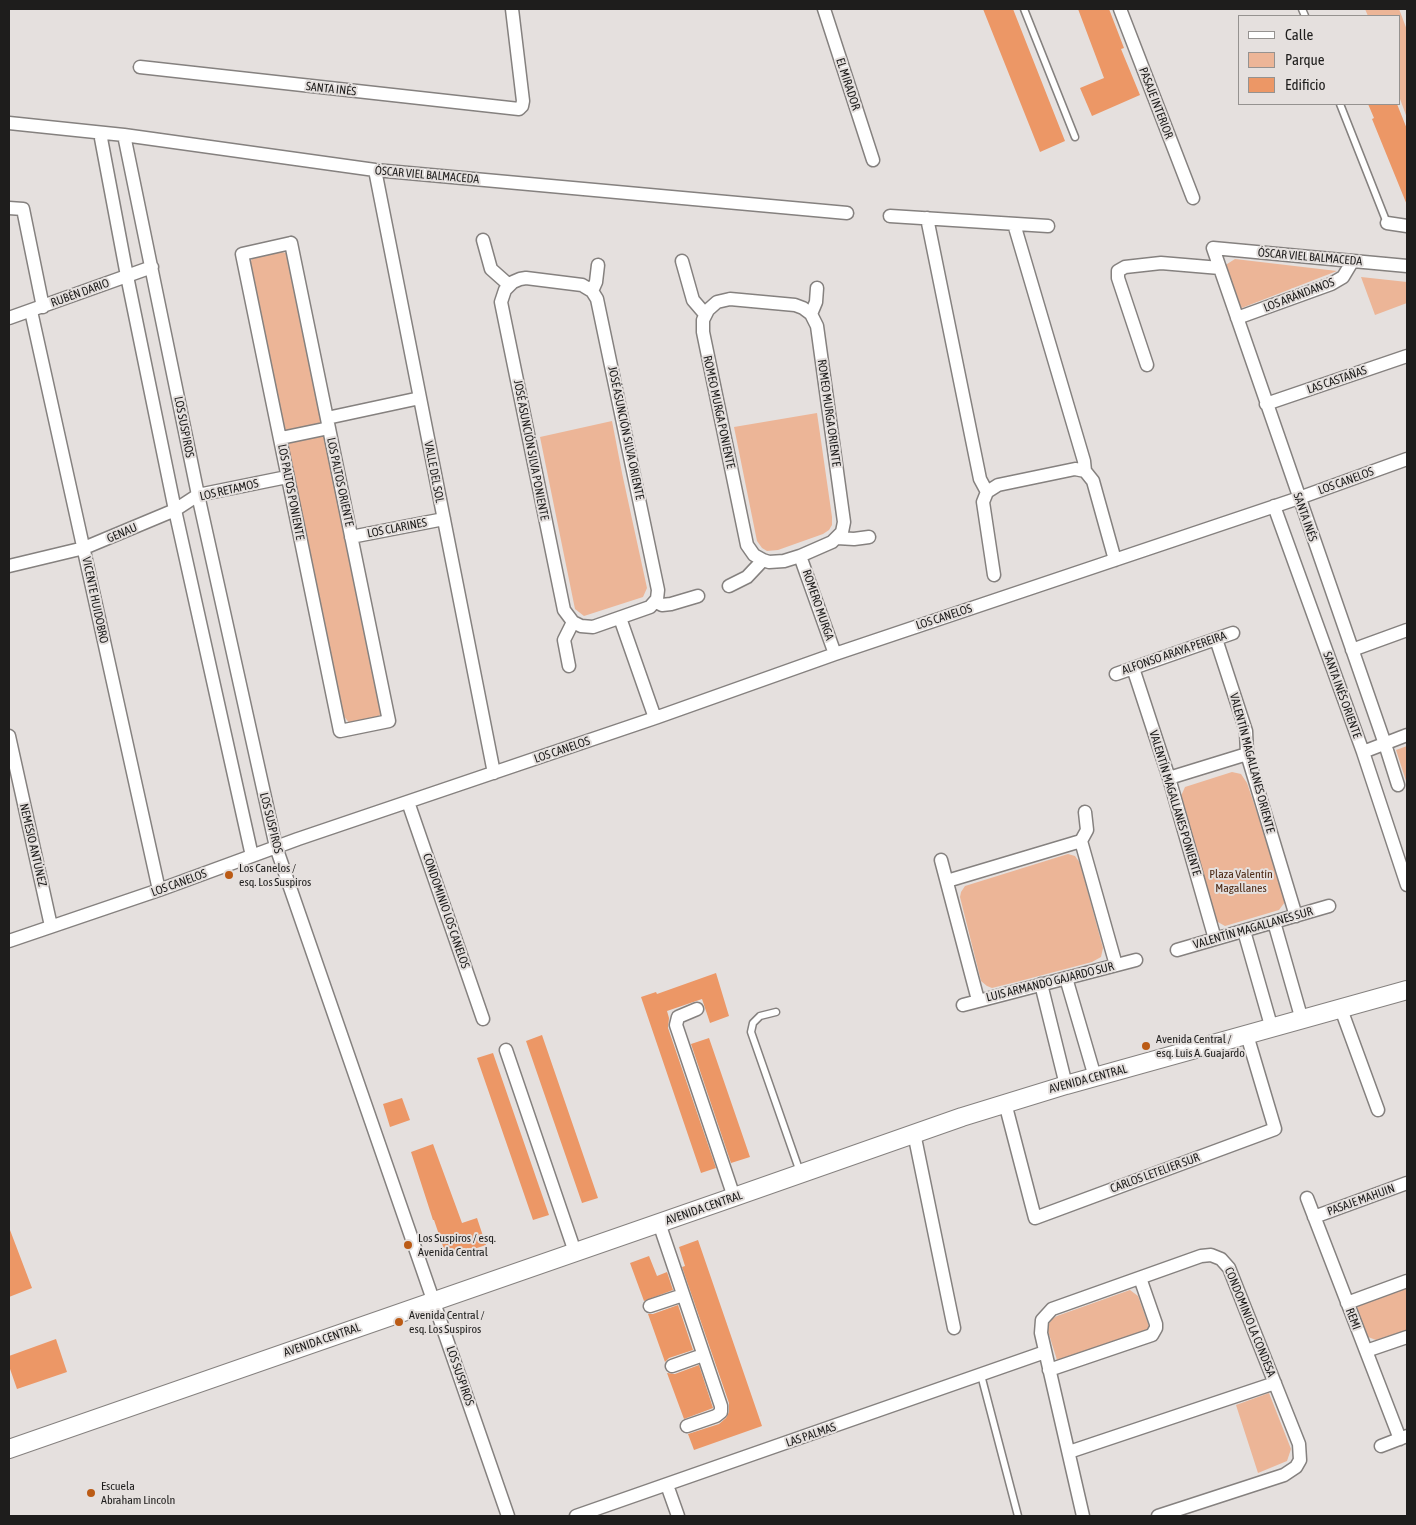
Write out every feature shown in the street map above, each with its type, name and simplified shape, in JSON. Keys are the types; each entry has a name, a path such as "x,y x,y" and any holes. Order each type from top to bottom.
{"street":[{"name":"SANTA INÉS","path":"140,67 513,109 521,108 523,101 512,9"},
{"name":"EL MIRADOR","path":"824,9 873,160"},
{"name":"PASAJE INTERIOR","path":"1120,9 1193,198"},
{"name":"ÓSCAR VIEL BALMACEDA","path":"9,123 124,135 375,170 847,213"},
{"name":"LOS SUSPIROS","path":"100,133 126,276 175,510 252,856"},
{"name":"LOS SUSPIROS","path":"124,135 198,495 276,848 435,1301 508,1516"},
{"name":"VALLE DEL SOL","path":"375,170 494,773"},
{"name":"VICENTE HUIDOBRO","path":"9,208 23,209 37,309 84,548 159,890"},
{"path":"890,216 1048,226"},
{"path":"927,218 979,474 987,492"},
{"path":"1387,223 1407,226"},
{"path":"1014,224 1084,461 1085,471 1093,481 1115,560"},
{"path":"483,240 491,269 509,285 526,278 578,284 592,291 596,282 598,265"},
{"name":"LOS PALTOS ORIENTE","path":"242,254 291,243 389,721"},
{"name":"SANTA INÉS","path":"1213,248 1398,785"},
{"name":"ÓSCAR VIEL BALMACEDA","path":"1213,248 1407,266"},
{"name":"LOS PALTOS PONIENTE","path":"242,254 280,438 286,477 340,731 389,721"},
{"path":"682,261 693,300 705,314 717,302 730,299 795,305 811,314 816,302 817,288"},
{"name":"LOS ARÁNDANOS","path":"1237,318 1332,284 1343,277 1352,262"},
{"path":"1147,366 1118,278 1118,271 1125,267 1161,263 1220,268"},
{"name":"RUBÉN DARIO","path":"9,318 152,267"},
{"name":"JOSÉ ASUNCIÓN SILVA PONIENTE","path":"509,285 503,293 502,307 562,606 566,615 573,622"},
{"name":"JOSÉ ASUNCIÓN SILVA ORIENTE","path":"592,291 599,304 658,590 656,602"},
{"name":"ROMEO MURGA PONIENTE","path":"705,314 703,332 746,541 751,552 763,560"},
{"name":"ROMEO MURGA ORIENTE","path":"811,314 817,326 845,516 844,528 838,538"},
{"name":"LAS CASTAÑAS","path":"1266,404 1407,356"},
{"path":"280,438 420,398"},
{"name":"LOS CANELOS","path":"9,941 835,654 1299,498 1407,459"},
{"path":"994,575 983,502 987,492 998,485 1075,469 1085,471"},
{"name":"LOS RETAMOS","path":"175,510 198,495 286,477"},
{"name":"SANTA INÉS ORIENTE","path":"1274,506 1363,752 1407,885"},
{"name":"GENAU","path":"9,566 84,548 175,510"},
{"name":"LOS CLARINES","path":"351,537 444,518"},
{"path":"729,586 747,577 763,560 776,562 800,556 826,546 838,538 854,539 869,537"},
{"name":"ROMERO MURGA","path":"800,556 835,654"},
{"path":"568,666 564,640 573,622 581,626 592,627 647,608 656,602 662,605 671,604 698,596"},
{"path":"620,618 655,718"},
{"path":"1352,650 1407,630"},
{"name":"ALFONSO ARAYA PEREIRA","path":"1116,674 1233,633"},
{"name":"VALENTÍN MAGALLANES ORIENTE","path":"1216,639 1246,731 1247,754 1296,916"},
{"name":"VALENTÍN MAGALLANES PONIENTE","path":"1133,668 1169,778 1215,939"},
{"name":"NEMESIO ANTÚNEZ","path":"9,736 51,926"},
{"path":"1363,752 1407,736"},
{"path":"1169,778 1247,754"},
{"name":"CONDOMINIO LOS CANELOS","path":"408,802 483,1019"},
{"path":"1085,812 1087,830 1081,841 1116,965"},
{"path":"947,881 1081,841"},
{"path":"941,860 978,1000"},
{"name":"VALENTÍN MAGALLANES SUR","path":"1177,950 1329,906"},
{"path":"1274,922 1302,1020"},
{"path":"1244,931 1272,1029"},
{"name":"LUIS ARMANDO GAJARDO SUR","path":"963,1004 1136,960"},
{"path":"1066,978 1096,1078"},
{"path":"1040,984 1066,1085"},
{"name":"AVENIDA CENTRAL","path":"9,1448 1005,1103 1407,990"},
{"path":"697,1009 678,1017 676,1025 734,1198"},
{"path":"1341,1009 1378,1110"},
{"name":"CARLOS LETELIER SUR","path":"1005,1103 1035,1218 1275,1129 1247,1036"},
{"path":"506,1050 576,1252"},
{"path":"914,1133 954,1328"},
{"name":"PASAJE MAHUIN","path":"1314,1217 1407,1183"},
{"name":"REMI","path":"1307,1198 1366,1351 1404,1438"},
{"path":"659,1223 721,1406 721,1412 716,1416 687,1426"},
{"name":"CONDOMINIO LA CONDESA","path":"1083,1516 1045,1352 1040,1326 1042,1320 1047,1312 1052,1309 1201,1256 1211,1255 1221,1259 1229,1268 1300,1449 1300,1460 1296,1468 1280,1477 1158,1516"},
{"path":"1049,1370 1152,1335 1156,1324 1140,1278"},
{"path":"1347,1303 1407,1281"},
{"path":"650,1306 683,1294"},
{"path":"1366,1351 1407,1337"},
{"name":"LAS PALMAS","path":"576,1516 1045,1352"},
{"path":"672,1366 703,1355"},
{"name":"CONDOMINIO LA CONDESA","path":"1069,1452 1275,1383"},
{"path":"1381,1446 1404,1438"},
{"path":"667,1484 678,1516"}],"lane":[{"path":"1024,9 1075,137"},
{"path":"1340,105 1387,223"},
{"path":"776,1012 760,1016 753,1023 751,1032 801,1174"},
{"path":"981,1375 1018,1516"}],"green space":[{"path":"1365,9 1399,9 1407,30 1407,118 1401,102 1401,15 1368,15"},
{"path":"277,251 286,253 383,712 373,721 351,725 342,714 249,264 254,256"},
{"path":"1235,259 1337,271 1239,309 1224,266"},
{"path":"1361,277 1407,282 1407,303 1375,315"},
{"path":"817,413 832,525 823,534 778,550 767,551 757,541 734,427"},
{"path":"612,421 647,588 643,597 584,616 575,609 540,437"},
{"path":"1407,746 1407,784 1396,750"},
{"name":"Plaza Valentín Magallanes","path":"1232,772 1241,774 1247,783 1284,892 1285,902 1279,910 1225,926 1216,921 1181,796 1185,787"},
{"path":"1068,854 1075,856 1080,863 1103,948 1101,957 1092,962 1020,981 992,988 987,986 981,981 960,897 961,892 965,886"},
{"path":"1407,1285 1407,1330 1376,1340 1368,1337 1356,1307 1360,1302"},
{"path":"1130,1290 1138,1296 1150,1329 1057,1360 1048,1331 1048,1325 1052,1319"},
{"path":"1269,1393 1291,1449 1287,1461 1258,1473 1236,1405"}],"building":[{"path":"983,9 1013,9 1065,141 1040,152"},
{"path":"1078,9 1109,9 1124,48 1121,49 1140,95 1092,116 1080,88 1104,78"},
{"path":"1368,105 1397,105 1407,129 1407,205 1372,119 1374,118"},
{"path":"716,973 729,1016 710,1023 702,999 667,1011 669,1018 668,1028 716,1168 701,1173 641,997 656,992 657,994"},
{"path":"542,1035 598,1198 582,1203 526,1041"},
{"path":"709,1038 750,1157 731,1163 691,1044"},
{"path":"493,1053 549,1215 533,1220 477,1058"},
{"path":"402,1098 410,1120 390,1127 383,1104"},
{"path":"433,1144 462,1223 477,1218 486,1245 447,1258 411,1152"},
{"path":"9,1230 32,1288 9,1297"},
{"path":"698,1240 762,1426 694,1450 688,1434 719,1424 726,1418 729,1412 729,1403 682,1267 685,1266 679,1247"},
{"path":"649,1256 657,1276 667,1272 673,1290 644,1301 630,1263"},
{"path":"678,1305 693,1350 669,1358 665,1362 648,1314"},
{"path":"56,1339 67,1372 17,1389 9,1366 9,1356"},
{"path":"699,1365 713,1408 684,1419 667,1373 675,1374"}],"place":[{"name":"Los Canelos / esq. Los Suspiros","path":"229,875"},
{"name":"Avenida Central / esq. Luis A. Guajardo","path":"1146,1046"},
{"name":"Los Suspiros / esq. Avenida Central","path":"408,1245"},
{"name":"Avenida Central / esq. Los Suspiros","path":"399,1322"},
{"name":"Escuela Abraham Lincoln","path":"91,1493"}]}
